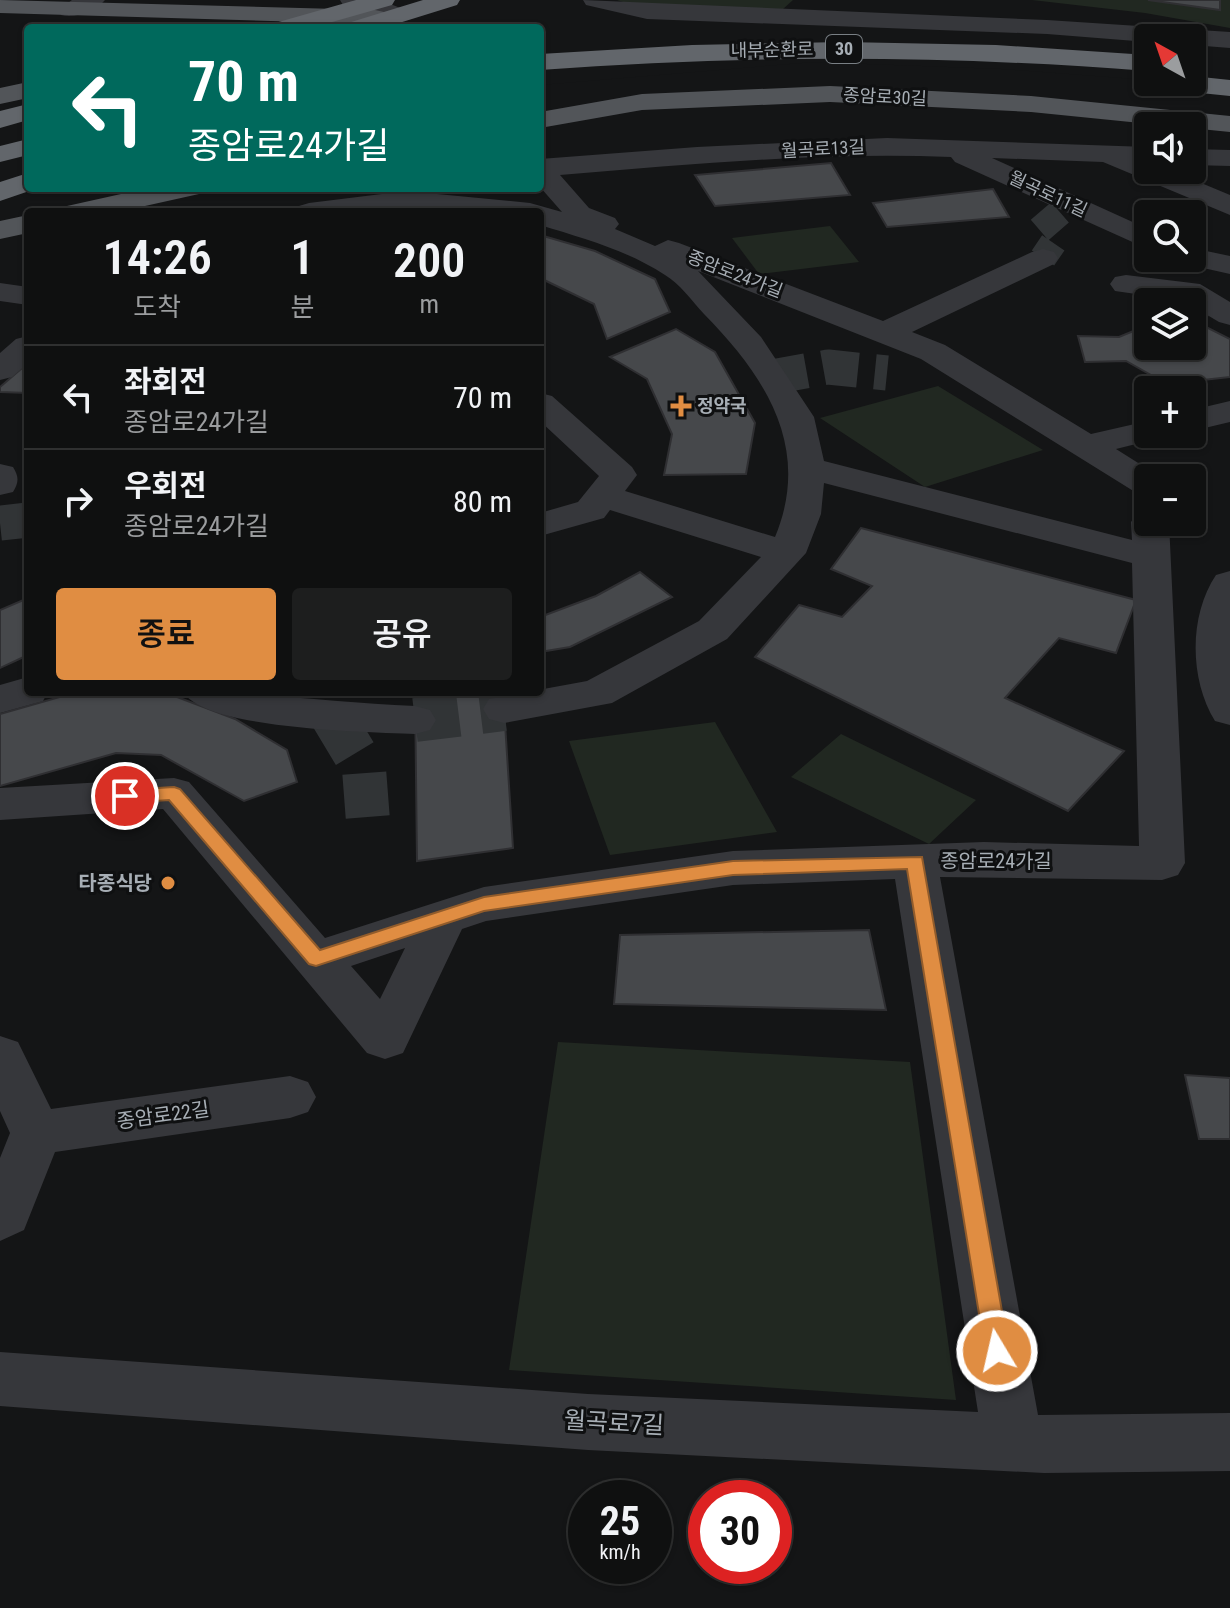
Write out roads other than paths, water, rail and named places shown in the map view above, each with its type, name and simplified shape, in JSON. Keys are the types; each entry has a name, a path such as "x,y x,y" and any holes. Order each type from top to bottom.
{"highway":[{"path":"324,24 375,19 448,0"},
{"path":"595,33 750,35 969,53"},
{"name":"내부순환로","path":"544,62 666,53 805,49 969,53 1134,62"},
{"name":"내부순환로","path":"544,75 684,67 819,65 1013,70 1134,79"},
{"path":"1206,68 1230,71"},
{"path":"1206,86 1230,88"},
{"path":"0,111 24,106"},
{"path":"0,120 24,113"},
{"path":"0,154 24,148"},
{"path":"0,171 24,165"},
{"path":"0,192 24,183"}],"main road":[{"path":"0,6 82,5 375,19 439,0"},
{"path":"352,24 464,0"},
{"path":"82,5 122,24"},
{"path":"82,5 190,24"},
{"path":"0,96 24,91"},
{"name":"종암로30길","path":"544,119 642,102 830,94 1031,104 1230,124"},
{"path":"544,109 642,102"},
{"path":"132,199 152,192"},
{"path":"94,208 168,192"},
{"path":"0,230 24,225"}],"street":[{"path":"352,0 375,19"},
{"path":"595,0 647,12 1047,27 1230,40"},
{"name":"월곡로13길","path":"544,169 713,154 887,146 1134,154"},
{"name":"월곡로11길","path":"947,148 1134,234"},
{"name":"월곡로13길","path":"1107,153 1230,206"},
{"path":"1206,157 1230,158"},
{"name":"종암로24가길","path":"544,174 579,214 933,352 1134,475"},
{"path":"341,208 406,200 489,208"},
{"path":"504,709 597,693 713,630 787,553 803,514 808,468 797,417 745,337 678,269 619,240 544,216"},
{"path":"885,333 1043,258"},
{"path":"1206,259 1229,263"},
{"path":"1126,284 1189,291 1230,315"},
{"path":"0,292 24,295"},
{"path":"0,370 24,349"},
{"path":"544,407 619,475 591,510 544,524"},
{"path":"1206,417 1230,411"},
{"path":"1088,445 1134,434"},
{"path":"808,468 1150,539"},
{"path":"0,475 0,484"},
{"path":"603,496 787,553"},
{"name":"종암로24가길","path":"316,959 484,904 733,868 984,859 1162,863 1150,539"},
{"path":"1230,583 1215,623 1221,683 1230,711"},
{"path":"0,699 24,692"},
{"path":"214,696 232,703 332,716 415,720"},
{"path":"0,804 174,793 385,1039 444,917"},
{"path":"915,862 1013,1443"},
{"path":"0,1056 36,1133 5,1213 0,1217"},
{"name":"종암로22길","path":"36,1133 290,1097"},
{"name":"월곡로7길","path":"0,1379 588,1422 1013,1443 1230,1442"}],"tunnel":[{"path":"1041,211 1060,233 1043,258"},
{"path":"772,377 828,367 887,373"},
{"path":"0,523 24,520"},
{"path":"415,720 504,709"},
{"path":"332,716 364,769 368,821"}],"place":[{"name":"정약국","path":"681,406"},
{"name":"타종식당","path":"168,883"}]}
